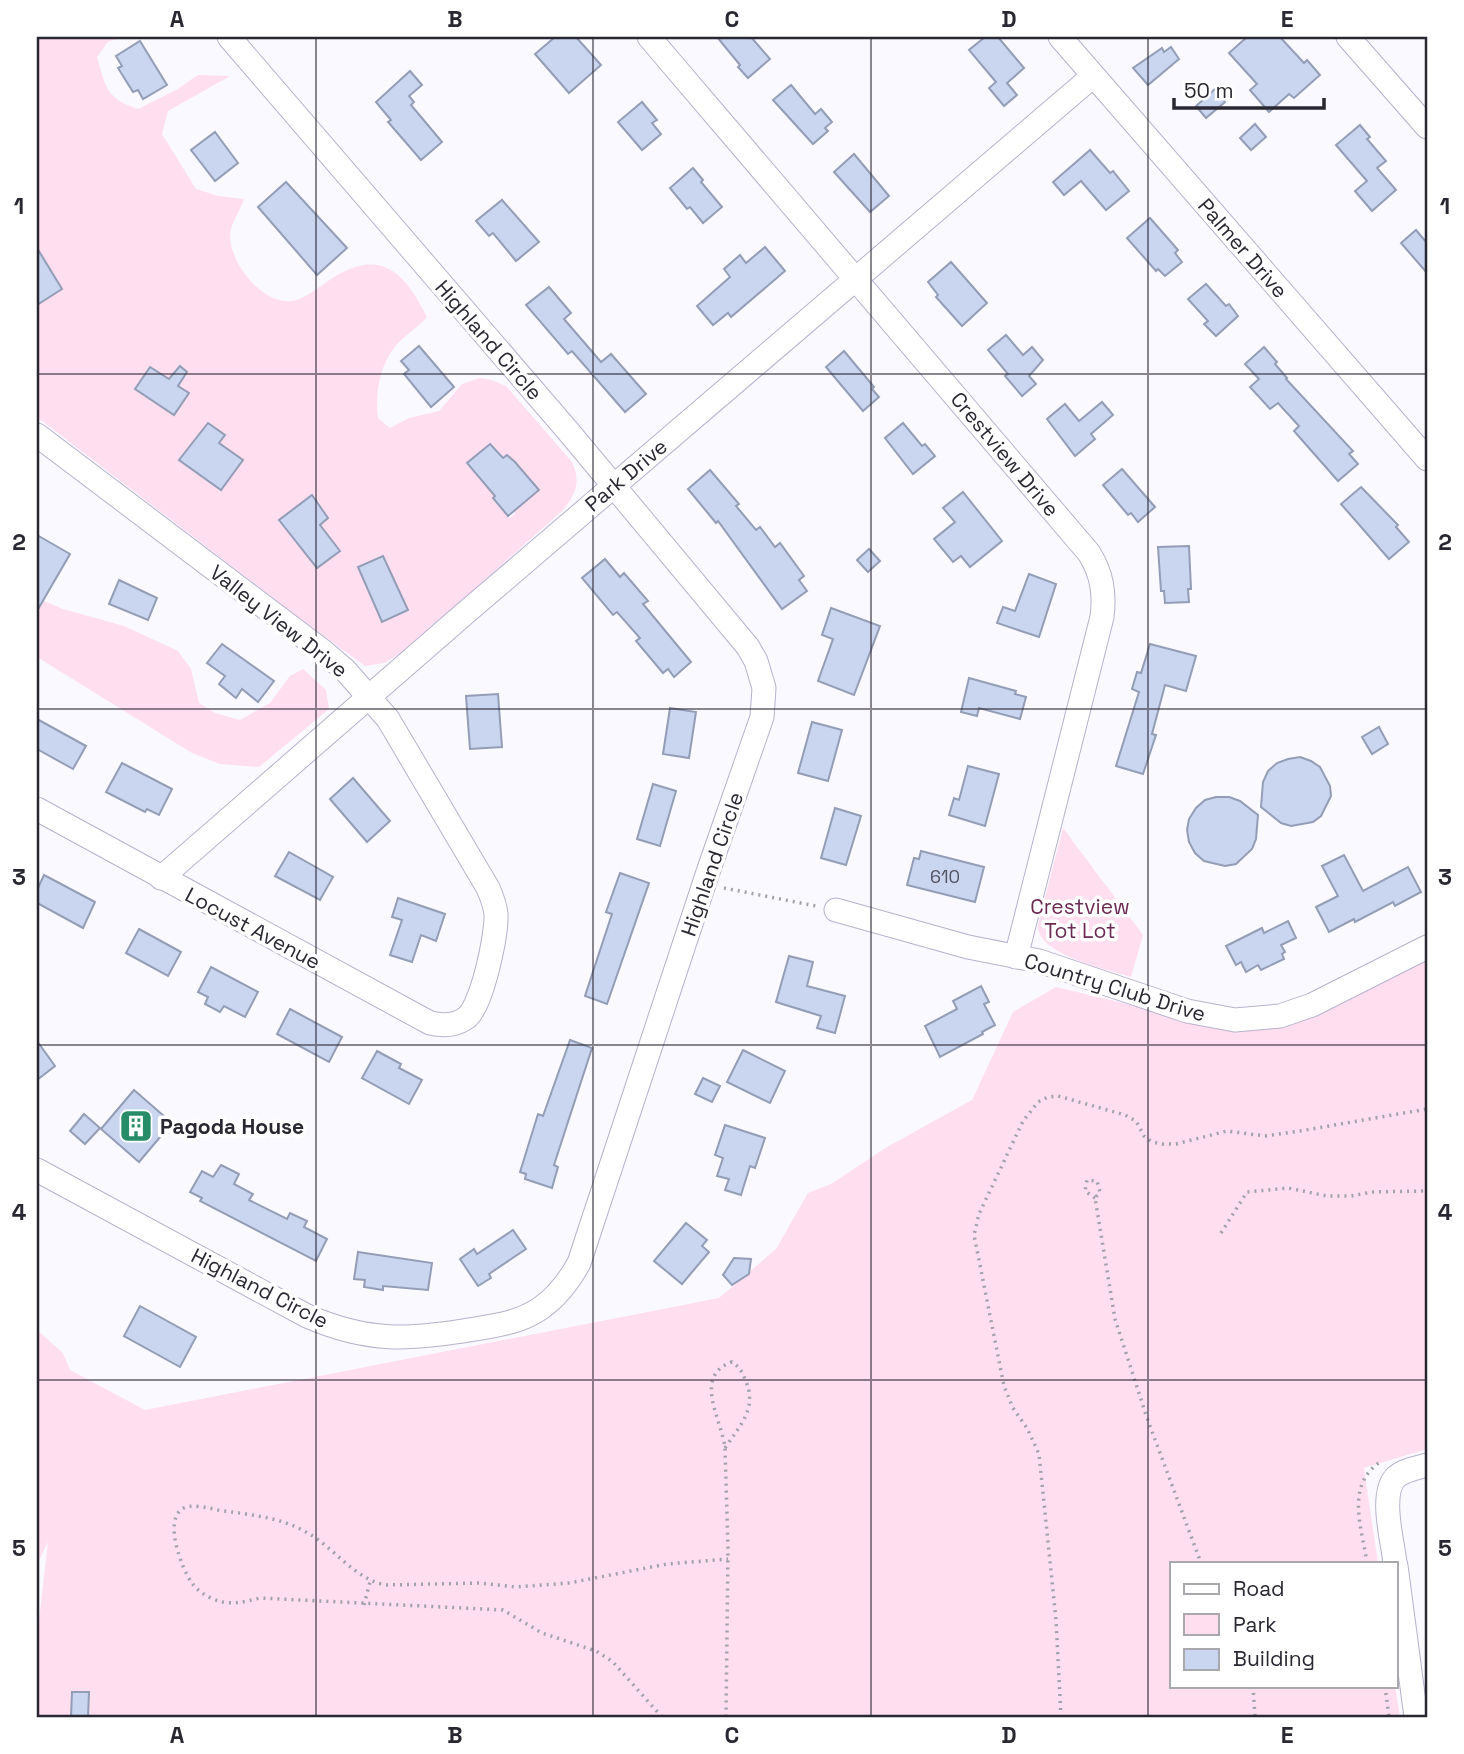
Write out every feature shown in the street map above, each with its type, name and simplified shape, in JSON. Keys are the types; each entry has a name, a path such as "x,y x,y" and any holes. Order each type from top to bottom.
{"street":[{"name":"Highland Circle","path":"37,1170 307,1316 347,1331 374,1336 424,1338 507,1324 525,1317 555,1297 570,1280 579,1263 762,716 764,688 748,646 614,485 229,37"},
{"name":"Crestview Drive","path":"649,37 1089,553 1101,576 1104,595 1102,617 1016,957"},
{"path":"1348,37 1427,127"},
{"name":"Palmer Drive","path":"1065,39 1093,76 1427,459"},
{"name":"Park Drive","path":"161,878 614,485 1093,76"},
{"name":"Valley View Drive","path":"37,435 324,652 370,697 388,719 488,888 493,901 495,932 478,1001 471,1013"},
{"name":"Locust Avenue","path":"37,809 430,1023 453,1025 471,1013"},
{"name":"Country Club Drive","path":"836,910 968,947 1039,961 1187,1011 1235,1020 1280,1016 1312,1005 1427,947"},
{"path":"1396,1562 1388,1504 1389,1490 1402,1473 1427,1465"},
{"path":"1398,1580 1416,1717"}],"path":[{"path":"704,884 836,910"},
{"path":"1061,1717 1056,1620 1039,1454 1004,1386 974,1235 979,1214 1023,1121 1038,1102 1058,1096 1125,1115 1136,1121 1144,1136 1152,1142 1176,1144 1227,1131 1265,1136 1427,1109"},
{"path":"1095,1198 1100,1192 1097,1181 1087,1180 1085,1191 1095,1198 1115,1319 1147,1418 1201,1562"},
{"path":"1221,1233 1247,1192 1288,1188 1327,1196 1351,1196 1371,1192 1427,1191"},
{"path":"725,1448 747,1415 751,1395 742,1371 732,1362 716,1370 711,1391 718,1422 724,1434 725,1448 728,1559 726,1717"},
{"path":"1360,1482 1358,1499 1367,1562"},
{"path":"662,1717 640,1689 612,1661 596,1651 542,1633 503,1609 364,1605 260,1598 229,1603 214,1600 201,1592 186,1574 176,1549 174,1519 179,1510 187,1506 240,1512 293,1525 314,1536 370,1582 385,1585 480,1584 515,1587 569,1583 667,1564 728,1559"},
{"path":"364,1605 370,1582"},
{"path":"1253,1688 1255,1717"},
{"path":"1385,1688 1389,1717"}],"green space":[{"path":"37,37 122,37 108,42 97,57 108,90 119,100 138,109 176,90 198,75 230,76 168,111 162,134 196,189 218,196 244,199 232,225 231,246 252,283 275,299 287,301 305,296 357,266 371,264 394,272 412,291 427,317 398,344 385,364 378,391 378,418 390,428 409,418 439,411 462,384 480,378 491,380 506,386 572,462 577,482 574,493 563,510 406,650 384,663 365,666 37,417 37,299 40,303 62,289 37,248","holes":["150,367 189,393 164,409 135,388","208,423 225,435 219,443 243,460 221,490 180,460","490,444 503,458 507,455 514,463 515,514 510,518 467,463","312,495 328,518 320,525 340,551 317,568 279,520","383,556 408,610 383,622 358,567"]},
{"path":"37,598 63,609 124,626 178,651 191,669 199,703 215,713 240,720 270,703 290,676 303,669 326,690 329,709 259,767 220,764 192,753 37,657"},
{"name":"Crestview Tot Lot","path":"1063,828 1143,935 1131,977 1061,953 1041,936 1038,925"},
{"path":"1427,959 1427,1449 1364,1468 1378,1562 1170,1562 1170,1688 1395,1688 1400,1717 37,1717 37,1638 48,1542 37,1564 37,1330 63,1353 70,1370 145,1410 719,1298 776,1249 808,1193 831,1184 887,1147 972,1100 1013,1012 1056,987 1181,1017 1297,1023 1327,1011"}],"building":[{"path":"555,37 576,37 601,65 569,93 535,54"},
{"path":"717,37 751,37 770,59 748,78"},
{"path":"985,37 998,37 1024,68 1007,83 1017,95 1004,106 989,88 996,82 969,50"},
{"path":"1247,37 1280,37 1304,63 1307,60 1320,75 1294,98 1289,94 1269,112 1250,90 1257,84 1229,53"},
{"path":"140,41 167,85 143,99 138,90 133,92 118,68 122,66 116,56"},
{"path":"1171,47 1179,59 1148,85 1133,68 1162,48 1164,52"},
{"path":"410,71 422,85 409,96 414,102 411,105 442,142 421,160 388,122 391,120 376,102"},
{"path":"791,85 815,114 821,109 832,122 825,128 828,131 813,144 773,100"},
{"path":"1215,89 1225,102 1206,118 1196,106"},
{"path":"642,102 657,120 652,123 661,134 642,150 618,122"},
{"path":"1255,124 1266,137 1251,150 1240,138"},
{"path":"1360,125 1370,137 1367,139 1386,161 1377,168 1396,190 1372,211 1355,191 1367,181 1336,145"},
{"path":"215,132 238,163 215,181 191,150"},
{"path":"1090,150 1110,173 1113,171 1129,191 1106,210 1081,181 1064,195 1053,182"},
{"path":"854,154 889,196 870,212 834,172"},
{"path":"693,168 722,207 703,223 670,188"},
{"path":"286,182 347,248 317,275 258,207"},
{"path":"502,200 539,242 516,261 493,233 489,236 476,221"},
{"path":"1150,218 1178,250 1175,253 1182,262 1165,276 1158,269 1156,271 1127,238"},
{"path":"1416,230 1427,243 1427,273 1401,243"},
{"path":"765,247 785,271 731,317 728,313 713,325 697,306 730,277 724,269 740,255 746,263"},
{"path":"37,248 62,289 37,305"},
{"path":"951,262 987,303 962,326 936,297 938,295 928,282"},
{"path":"1206,284 1226,306 1229,304 1238,316 1216,336 1204,324 1208,321 1188,299"},
{"path":"549,287 571,313 564,319 601,362 611,354 646,394 625,412 572,351 568,354 526,305"},
{"path":"1006,335 1023,355 1032,347 1043,360 1029,376 1036,384 1022,396 988,350"},
{"path":"419,346 454,387 431,407 404,374 409,370 401,361"},
{"path":"1264,347 1277,362 1275,364 1286,379 1353,451 1349,454 1358,464 1338,481 1294,431 1299,426 1278,403 1270,409 1250,387 1259,379 1245,364"},
{"path":"844,351 879,397 863,411 826,367"},
{"path":"180,366 187,372 178,386 189,393 174,415 135,389 150,367 169,379"},
{"path":"1102,402 1113,415 1091,434 1095,439 1075,456 1047,419 1065,404 1079,421"},
{"path":"208,423 225,435 219,443 243,460 221,490 179,460"},
{"path":"903,423 922,446 925,444 935,456 913,474 885,438"},
{"path":"490,444 503,458 507,455 515,462 539,490 508,516 467,463"},
{"path":"1122,469 1155,507 1138,522 1131,513 1128,515 1103,485"},
{"path":"710,470 739,504 736,506 756,530 760,527 775,547 780,543 804,576 799,580 807,591 782,609 718,521 716,523 688,489"},
{"path":"1361,487 1398,525 1396,527 1409,542 1389,559 1341,504"},
{"path":"963,492 1002,541 970,567 961,556 953,562 934,539 955,522 943,508"},
{"path":"312,495 328,518 320,525 340,551 317,568 279,520"},
{"path":"37,535 70,554 37,611"},
{"path":"1189,546 1189,602 1165,603 1164,591 1161,591 1158,547"},
{"path":"869,549 880,561 868,572 857,560"},
{"path":"383,556 408,610 382,622 358,567"},
{"path":"605,559 620,577 624,573 648,601 643,604 691,662 674,677 668,669 663,673 636,641 640,638 617,612 613,615 582,578"},
{"path":"1029,574 1056,584 1039,637 997,623 1003,607 1015,611"},
{"path":"119,580 157,598 148,620 109,604"},
{"path":"831,608 880,626 854,695 818,681 833,639 822,635"},
{"path":"222,644 274,681 258,702 242,689 236,698 219,684 225,676 207,663"},
{"path":"1150,644 1196,656 1186,691 1165,685 1152,734 1156,735 1143,774 1116,766 1139,692 1132,689 1137,672 1141,673"},
{"path":"969,678 1016,691 1015,694 1026,697 1020,719 979,708 977,716 961,712"},
{"path":"498,694 502,747 470,749 466,696"},
{"path":"670,708 696,712 689,758 663,754"},
{"path":"37,719 86,746 73,769 37,749"},
{"path":"812,722 842,730 828,781 798,773"},
{"path":"1379,727 1388,744 1372,754 1362,737"},
{"path":"1300,757 1320,767 1330,786 1331,796 1321,816 1313,822 1291,826 1281,823 1261,807 1263,782 1268,771 1277,763"},
{"path":"122,763 172,789 159,815 147,809 145,812 106,792"},
{"path":"968,766 999,774 985,826 949,815 954,798 959,800"},
{"path":"353,778 390,821 367,842 330,799"},
{"path":"653,784 676,791 660,846 637,839"},
{"path":"1229,797 1240,801 1258,815 1256,839 1252,849 1236,864 1225,866 1204,861 1195,853 1189,842 1189,819 1205,800"},
{"path":"835,808 861,816 846,865 821,858"},
{"path":"921,851 984,867 975,902 907,885 914,858 919,859"},
{"path":"289,852 333,877 320,900 275,876"},
{"path":"1344,855 1363,891 1408,867 1421,892 1395,906 1393,902 1329,932 1316,907 1338,896 1322,866"},
{"path":"620,873 649,883 607,1004 585,996 612,914 606,912"},
{"path":"44,875 95,902 83,928 37,903 37,890"},
{"path":"398,898 445,914 436,941 421,935 412,962 390,955 402,920 392,917"},
{"path":"1288,921 1296,938 1281,945 1285,952 1282,954 1284,959 1261,970 1258,965 1246,972 1241,962 1236,965 1226,946 1262,928 1264,933"},
{"path":"139,929 181,952 168,976 126,953"},
{"path":"789,956 813,962 807,986 845,996 835,1033 817,1028 821,1016 776,1002"},
{"path":"211,967 258,992 245,1017 224,1006 220,1012 205,1004 208,997 198,992"},
{"path":"981,986 989,1002 984,1004 995,1025 940,1057 925,1026 957,1009 953,1001"},
{"path":"290,1009 342,1037 329,1062 277,1034"},
{"path":"570,1040 592,1048 554,1165 558,1167 552,1188 525,1179 526,1174 520,1172 538,1114 543,1116"},
{"path":"37,1041 55,1066 37,1080"},
{"path":"743,1050 785,1071 770,1103 727,1082"},
{"path":"377,1051 401,1064 399,1068 422,1080 409,1104 362,1078"},
{"path":"703,1078 720,1086 712,1102 695,1094"},
{"name":"Pagoda House","path":"134,1090 172,1123 139,1162 101,1129"},
{"path":"84,1114 100,1128 85,1144 70,1131"},
{"path":"725,1125 765,1138 755,1168 750,1166 741,1195 725,1190 729,1179 717,1176 723,1158 715,1155"},
{"path":"221,1165 239,1174 234,1184 253,1194 249,1200 287,1219 290,1213 307,1221 304,1227 327,1239 316,1261 200,1201 202,1198 190,1192 202,1171 213,1177"},
{"path":"686,1223 707,1240 702,1246 709,1252 682,1284 654,1261"},
{"path":"513,1230 526,1249 489,1274 491,1278 478,1286 460,1259 474,1249 477,1254"},
{"path":"358,1252 432,1263 428,1290 383,1286 383,1290 364,1287 365,1280 354,1279"},
{"path":"734,1258 751,1259 749,1274 732,1285 723,1275"},
{"path":"140,1306 196,1337 180,1367 124,1336"},
{"path":"72,1692 89,1692 88,1717 71,1717"}],"place":[{"name":"Pagoda House","path":"136,1126"}]}
